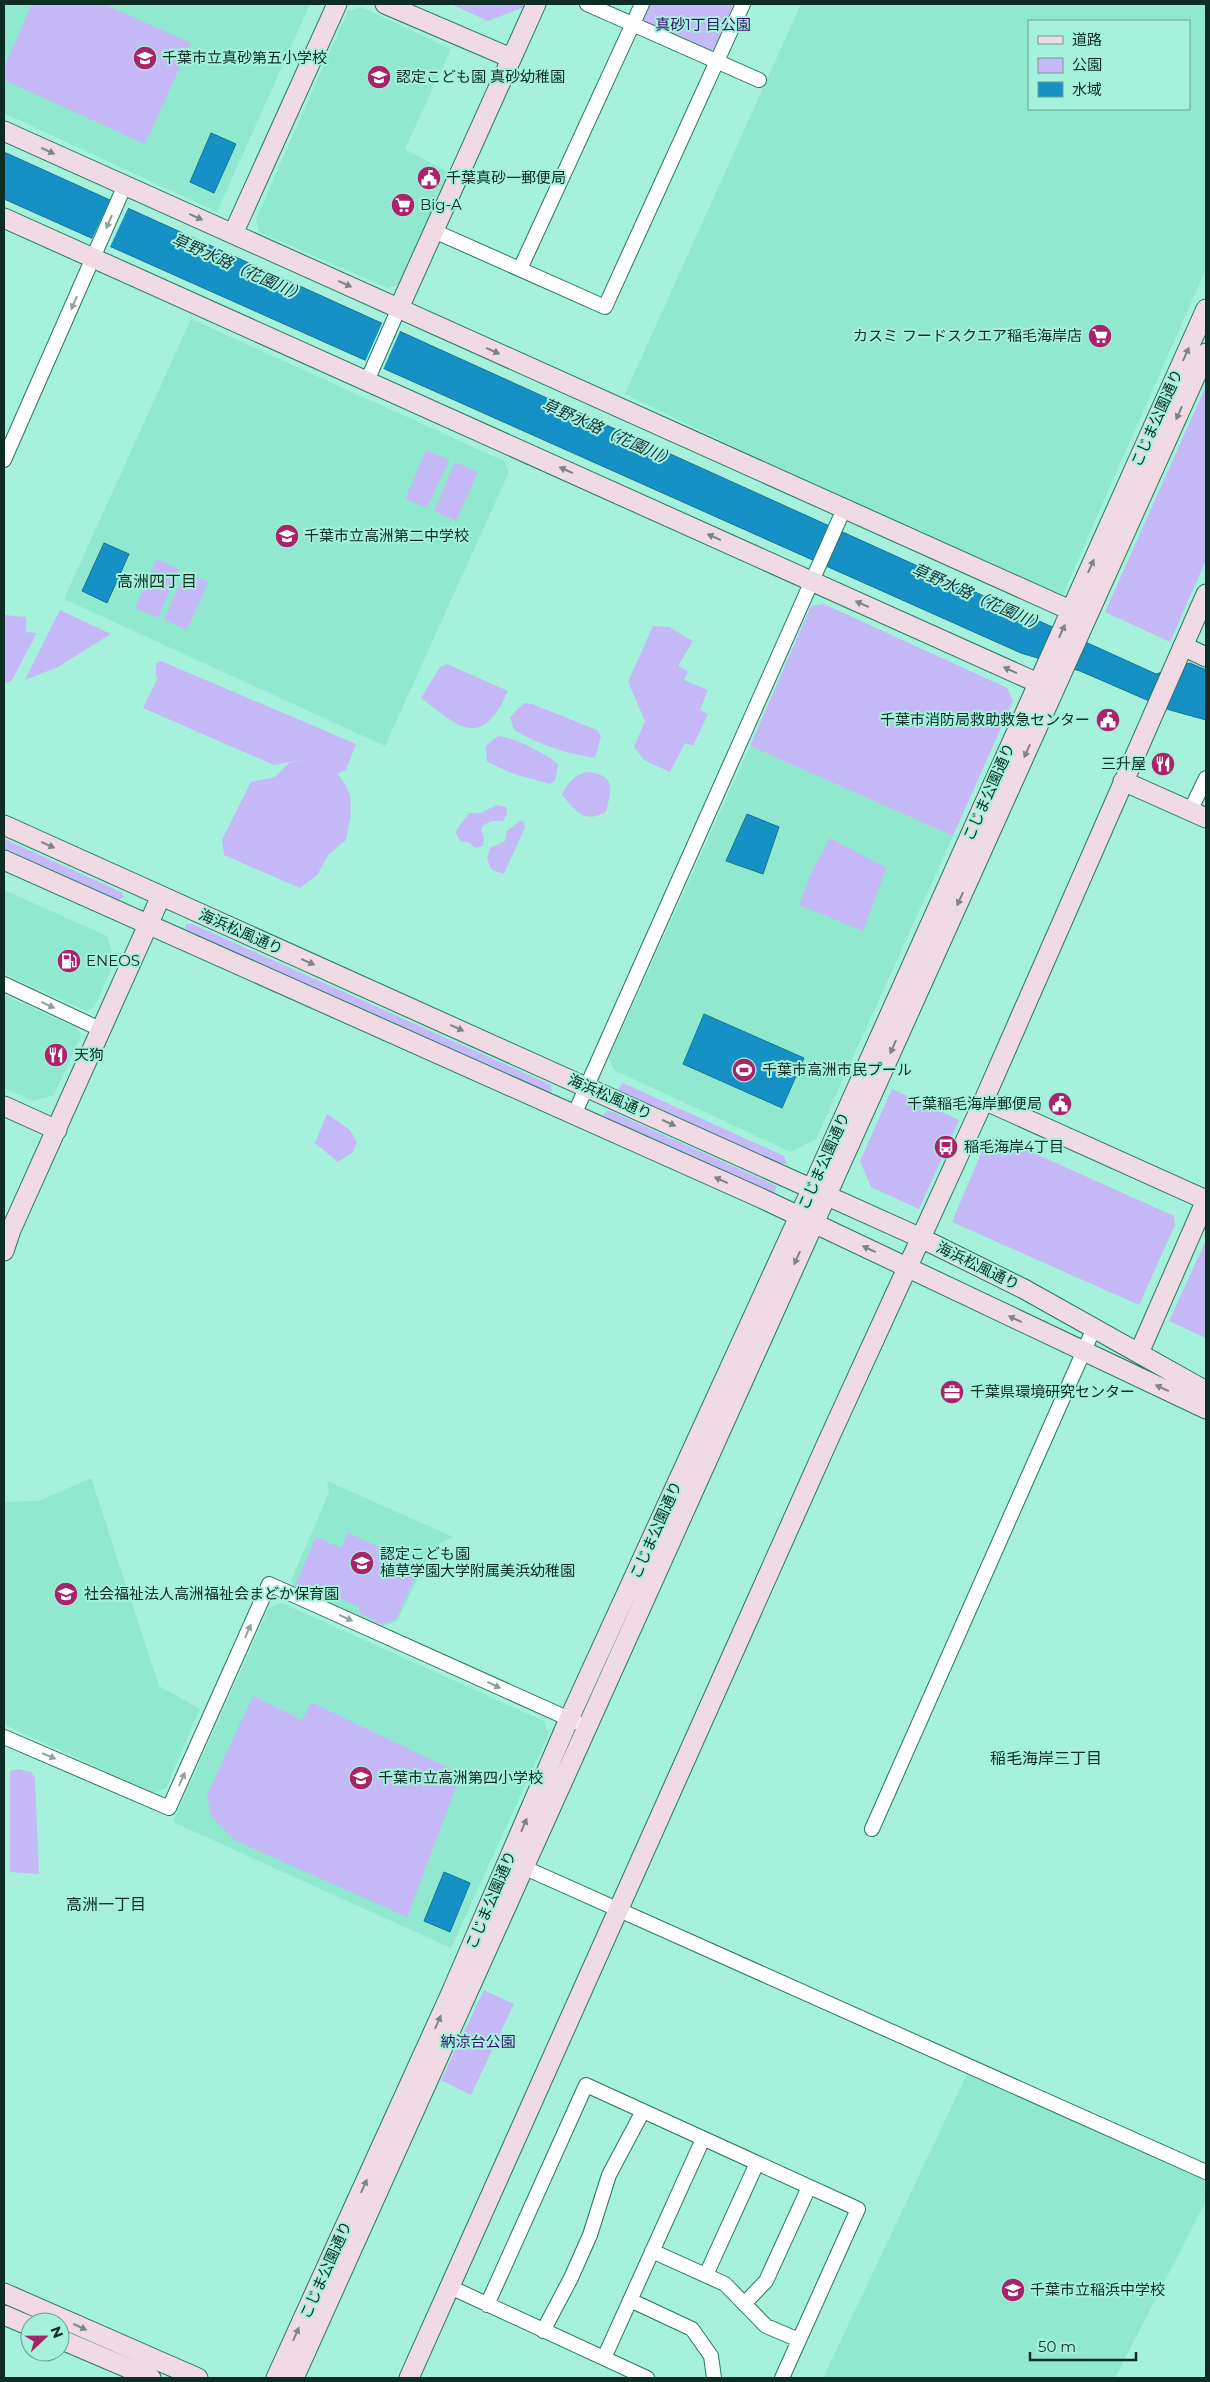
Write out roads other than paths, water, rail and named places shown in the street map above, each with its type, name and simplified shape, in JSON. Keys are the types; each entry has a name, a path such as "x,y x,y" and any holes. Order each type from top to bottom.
{"street":[{"path":"233,234 337,4"},
{"path":"385,4 511,58"},
{"path":"367,381 536,4"},
{"path":"587,4 759,80"},
{"path":"520,269 642,4"},
{"path":"434,231 606,307 743,4"},
{"path":"4,131 1079,614"},
{"path":"4,460 125,185"},
{"path":"4,218 1046,687"},
{"name":"こじま公園通り","path":"1079,614 1206,308"},
{"name":"こじま公園通り","path":"276,2378 451,1993 569,1719 819,1191 1079,614 1206,352"},
{"path":"574,1115 844,509"},
{"path":"409,2378 984,1100 1206,594"},
{"path":"1181,651 1206,657"},
{"path":"1123,781 1198,815 1206,778"},
{"name":"海浜松風通り","path":"4,825 921,1238 1024,1289 1206,1391"},
{"name":"海浜松風通り","path":"4,860 806,1219 1206,1409"},
{"path":"4,1251 11,1230 162,896"},
{"path":"4,984 102,1030"},
{"path":"984,1100 1206,1200 1139,1353"},
{"path":"4,1106 57,1130"},
{"name":"こじま公園通り","path":"294,2378 587,1728 806,1219"},
{"path":"872,1829 1094,1328"},
{"path":"4,1737 168,1808 269,1584 587,1728"},
{"path":"523,1868 1206,2172"},
{"path":"487,2305 586,2085 858,2209 782,2378"},
{"path":"543,2330 571,2278 590,2235 609,2175 643,2111"},
{"path":"604,2358 703,2139"},
{"path":"706,2275 757,2163"},
{"path":"744,2304 766,2281 809,2187"},
{"path":"652,2251 725,2284 766,2326 800,2340"},
{"path":"450,2287 647,2378"},
{"path":"4,2293 198,2378"},
{"path":"630,2300 692,2329 711,2356 714,2378"},
{"path":"4,2314 20,2321"},
{"path":"70,2343 151,2378"}],"water":[{"path":"211,133 236,144 214,193 190,182"},
{"name":"草野水路（花園川）","path":"4,152 1156,674 1190,663 1206,670 1206,720 1170,710 1080,671 1021,653 4,199"},
{"path":"104,543 129,554 107,603 82,591"},
{"path":"747,814 779,827 763,874 726,861"},
{"path":"704,1014 804,1058 782,1108 683,1064"},
{"path":"444,1872 470,1883 450,1932 424,1921"}],"place":[{"name":"千葉市立真砂第五小学校","path":"145,58"},
{"name":"認定こども園 真砂幼稚園","path":"379,77"},
{"name":"千葉真砂一郵便局","path":"429,178"},
{"name":"Big-A","path":"403,205"},
{"name":"カスミ フードスクエア稲毛海岸店","path":"1100,336"},
{"name":"千葉市立高洲第二中学校","path":"287,536"},
{"name":"千葉市消防局救助救急センター","path":"1108,720"},
{"name":"三升屋","path":"1163,764"},
{"name":"ENEOS","path":"69,961"},
{"name":"天狗","path":"56,1055"},
{"name":"千葉市高洲市民プール","path":"744,1070"},
{"name":"千葉稲毛海岸郵便局","path":"1060,1104"},
{"name":"稲毛海岸4丁目","path":"946,1147"},
{"name":"千葉県環境研究センター","path":"952,1392"},
{"name":"認定こども園 植草学園大学附属美浜幼稚園","path":"362,1563"},
{"name":"社会福祉法人高洲福祉会まどか保育園","path":"66,1594"},
{"name":"千葉市立高洲第四小学校","path":"361,1778"},
{"name":"千葉市立稲浜中学校","path":"1013,2290"}],"district":[{"name":"高洲四丁目","path":"157,581"},
{"name":"稲毛海岸三丁目","path":"1046,1758"},
{"name":"高洲一丁目","path":"106,1904"}],"park label":[{"name":"真砂1丁目公園","path":"703,25"},
{"name":"納涼台公園","path":"478,2042"}]}
